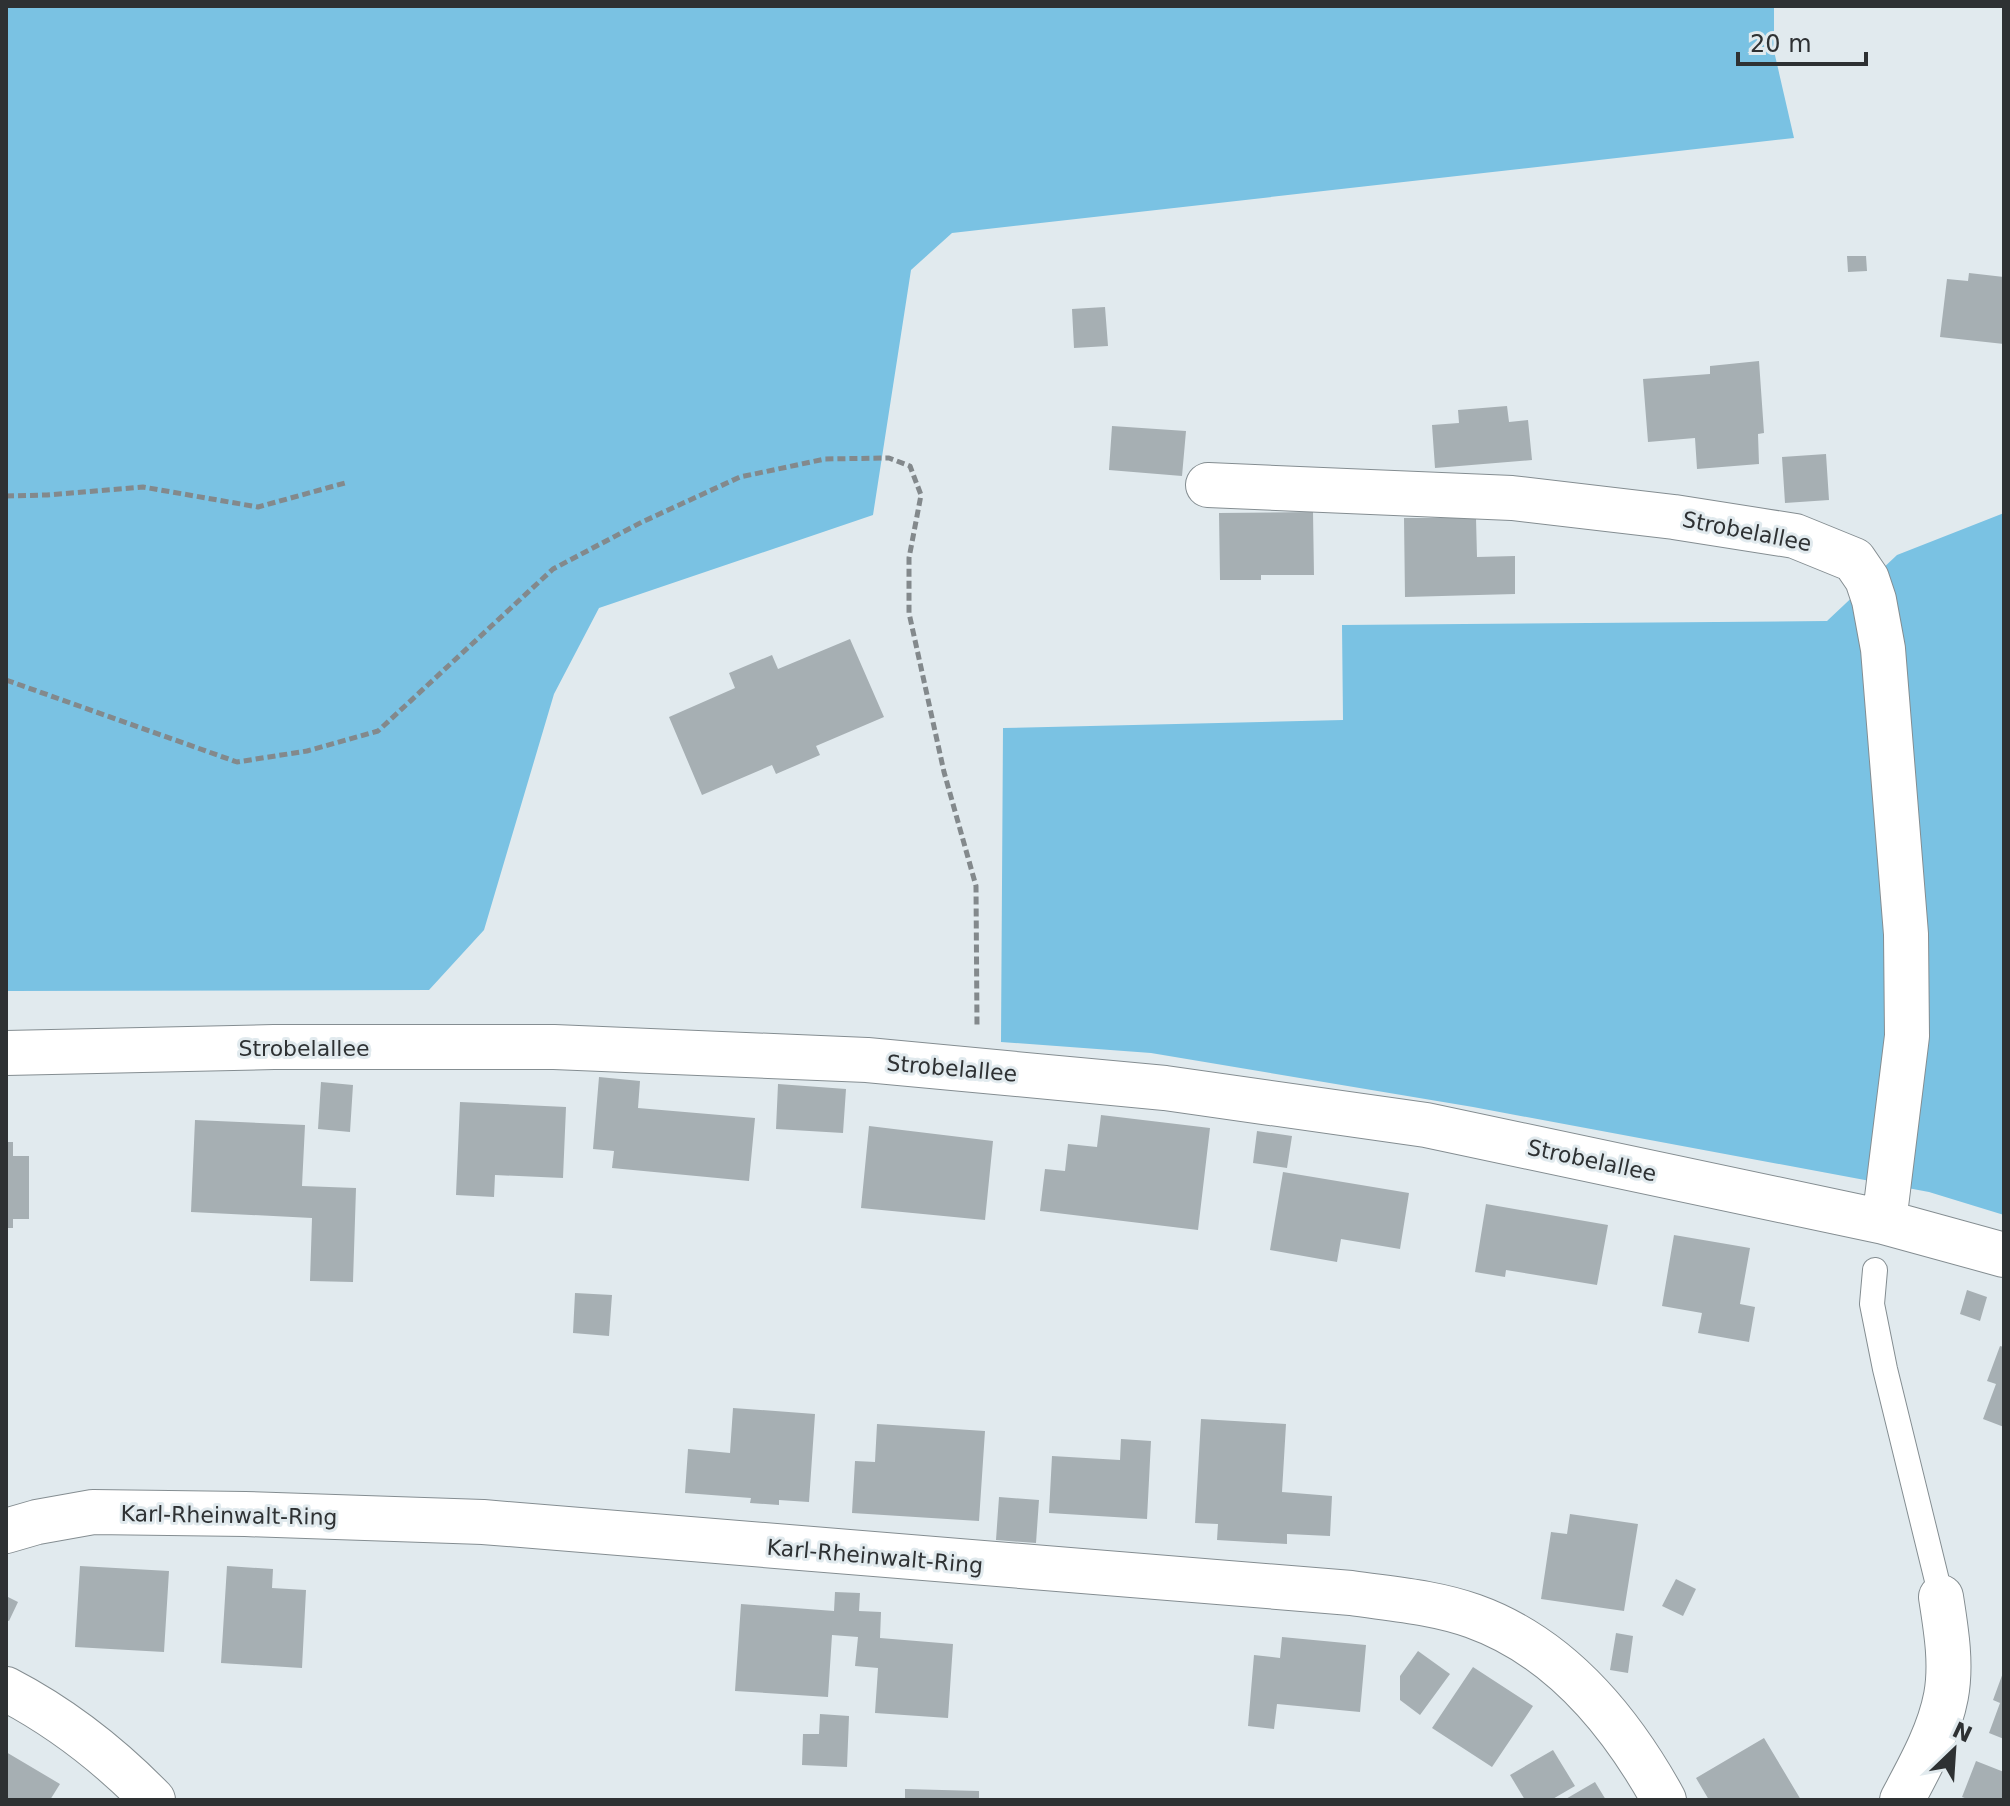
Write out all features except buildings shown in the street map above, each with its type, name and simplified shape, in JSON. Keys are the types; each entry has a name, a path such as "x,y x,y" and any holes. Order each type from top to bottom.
{"street":[{"name":"Strobelallee","path":"1208,485 1512,498 1674,517 1795,536 1854,560 1867,579 1874,600 1883,649 1906,934 1907,1036 1884,1222"},
{"name":"Strobelallee","path":"6,1053 274,1047 554,1047 867,1060 1165,1088 1426,1125 1884,1222 2004,1255"},
{"name":"Karl-Rheinwalt-Ring","path":"6,1531 93,1512 483,1522 1351,1593 1419,1602 1473,1616 1517,1637 1563,1668 1606,1712 1664,1800"},
{"path":"1902,1800 1918,1770 1946,1696 1948,1651 1941,1597"},
{"path":"6,1689 84,1737 153,1800"}],"lane":[{"path":"1875,1270 1872,1304 1885,1369 1941,1597"}],"path":[{"path":"6,680 237,762 307,751 378,731 553,569 642,522 740,477 825,459 889,458 910,466 921,495 909,558 909,613 944,772 976,886 978,1071"},
{"path":"6,496 143,487 258,507 345,483"}],"shaded area":[{"path":"6,6 1774,6 1774,51 1794,138 952,233 911,270 873,515 599,608 554,694 484,930 429,990 6,991"},
{"path":"2004,513 2004,1215 1929,1192 1473,1107 1151,1053 1001,1042 1003,728 1343,720 1342,625 1827,621 1897,555"}]}
